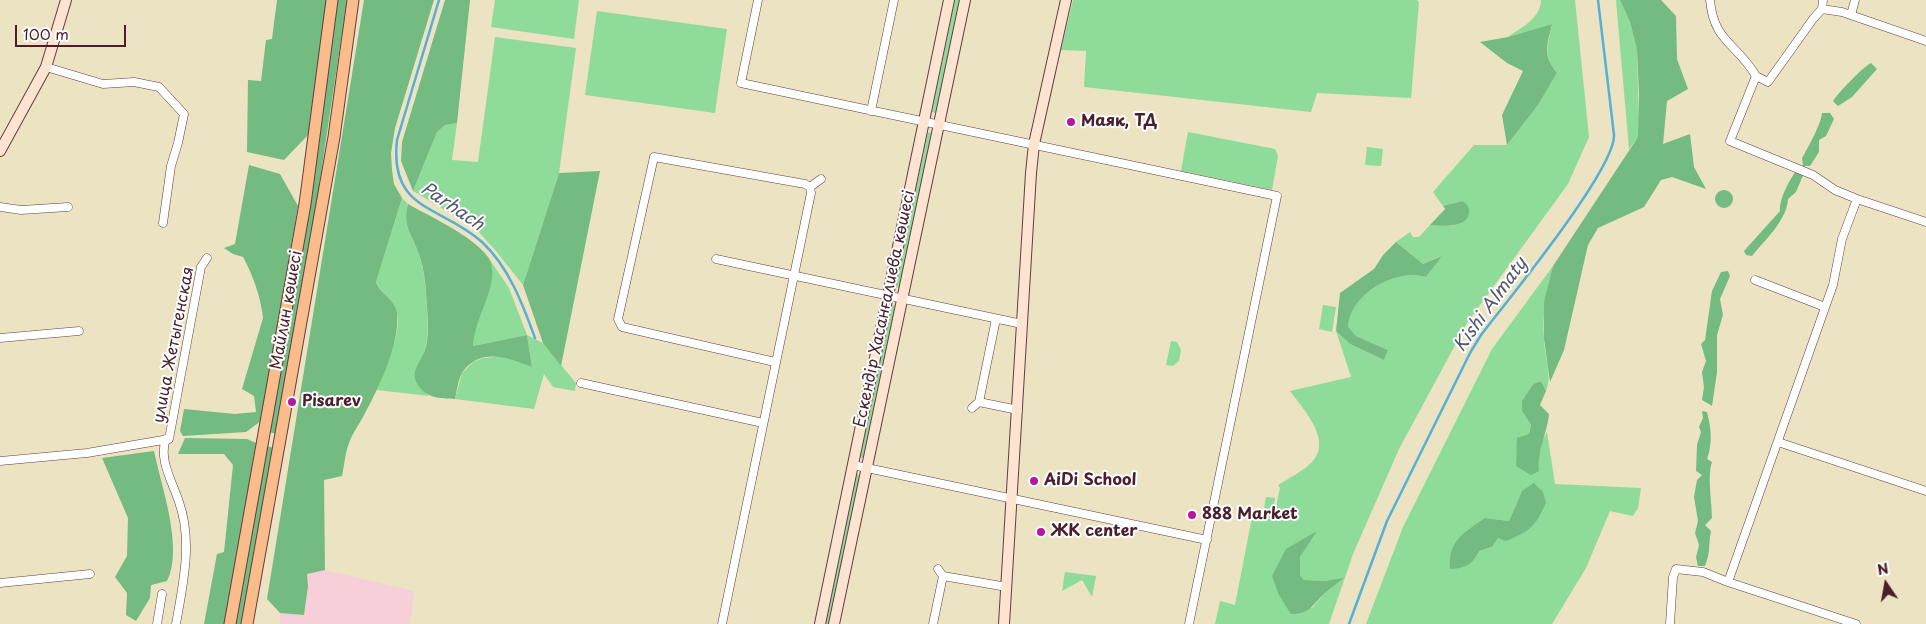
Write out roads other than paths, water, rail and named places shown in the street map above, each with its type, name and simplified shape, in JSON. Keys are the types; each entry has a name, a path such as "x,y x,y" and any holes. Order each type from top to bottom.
{"main road":[{"name":"Майлин көшесі","path":"230,624 305,204 332,0"},
{"name":"Майлин көшесі","path":"247,624 334,137 353,0"},
{"path":"264,436 281,439"}],"street":[{"path":"0,151 46,67 66,0"},
{"path":"758,0 741,83 1277,196 1189,624"},
{"path":"871,111 894,0"},
{"name":"Ескендір Хасанғалиева көшесі","path":"820,624 949,0"},
{"name":"Ескендір Хасанғалиева көшесі","path":"834,624 965,0"},
{"path":"1004,624 1034,144 1066,0"},
{"path":"1710,0 1713,22 1718,33 1750,66 1756,76 1768,82 1822,9 1823,0"},
{"path":"1851,15 1855,0"},
{"path":"1822,9 1851,15 1926,41"},
{"path":"46,67 103,84 134,82 159,87 184,114 171,166 163,223"},
{"path":"1756,76 1730,141 1813,175 1835,190 1857,200 1926,222"},
{"path":"775,362 622,327 618,319 654,157 805,184 810,187"},
{"path":"810,187 821,179"},
{"path":"722,624 811,193 810,187"},
{"path":"1728,582 1825,307 1839,262 1842,239 1857,200"},
{"path":"0,207 20,210 68,207"},
{"name":"улица Жетыгенская","path":"176,624 184,580 186,546 183,515 164,455 201,267 207,258"},
{"path":"716,259 888,294 1022,324"},
{"path":"1755,280 1825,307"},
{"path":"972,408 979,402 996,318"},
{"path":"0,338 79,331"},
{"path":"581,383 763,423"},
{"path":"979,402 1018,410"},
{"path":"0,460 87,453 167,439"},
{"path":"1778,442 1926,491"},
{"path":"853,466 1207,540"},
{"path":"938,569 943,576 1007,587"},
{"path":"1670,624 1673,577 1676,569 1703,572 1856,624"},
{"path":"0,583 90,574"},
{"path":"933,624 943,576"},
{"path":"157,624 162,594"}],"waterway":[{"name":"Parhach","path":"439,0 397,140 397,164 401,181 410,194 421,204 466,230 492,252 514,287 535,338"},
{"name":"Kіshі Almaty","path":"1349,624 1387,521 1470,353 1481,335 1535,266 1579,205 1610,152 1614,135 1598,0"}],"place":[{"name":"Маяк, ТД","path":"1071,122"},
{"name":"Pisarev","path":"292,402"},
{"name":"AiDi School","path":"1034,481"},
{"name":"888 Market","path":"1192,515"},
{"name":"ЖК center","path":"1041,532"}]}
